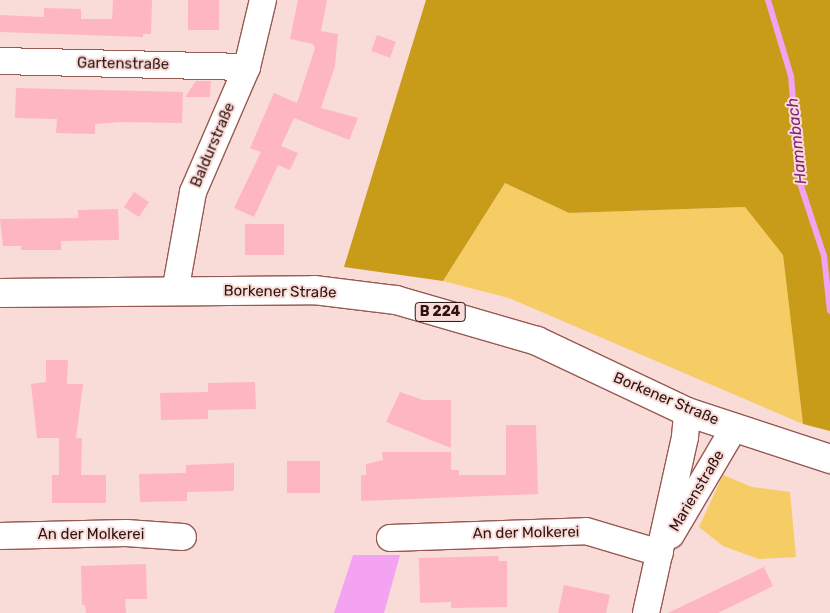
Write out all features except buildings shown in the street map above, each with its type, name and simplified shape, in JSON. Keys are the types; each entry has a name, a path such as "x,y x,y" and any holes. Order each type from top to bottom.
{"main road":[{"name":"Borkener Straße","path":"0,293 314,290 396,300 537,341 687,412 825,458"}],"street":[{"name":"Baldurstraße","path":"175,292 193,192 247,67 263,0"},
{"name":"Gartenstraße","path":"0,61 247,67"},
{"name":"Marienstraße","path":"646,613 660,553 687,412"},
{"name":"Marienstraße","path":"660,553 734,428"},
{"name":"An der Molkerei","path":"390,538 586,531 660,553"},
{"name":"An der Molkerei","path":"0,536 126,533 183,537"}],"shaded area":[{"path":"426,0 830,0 830,431 803,424 783,255 745,207 569,213 505,183 443,281 344,267"},
{"path":"505,183 569,213 745,207 783,255 803,424 509,298 443,281"},
{"path":"723,475 752,487 790,492 796,557 759,559 723,546 699,527"},
{"path":"353,555 400,555 384,613 334,613"}],"waterway":[{"name":"Hammbach","path":"768,0 791,76 800,183 824,256 830,311"}]}
